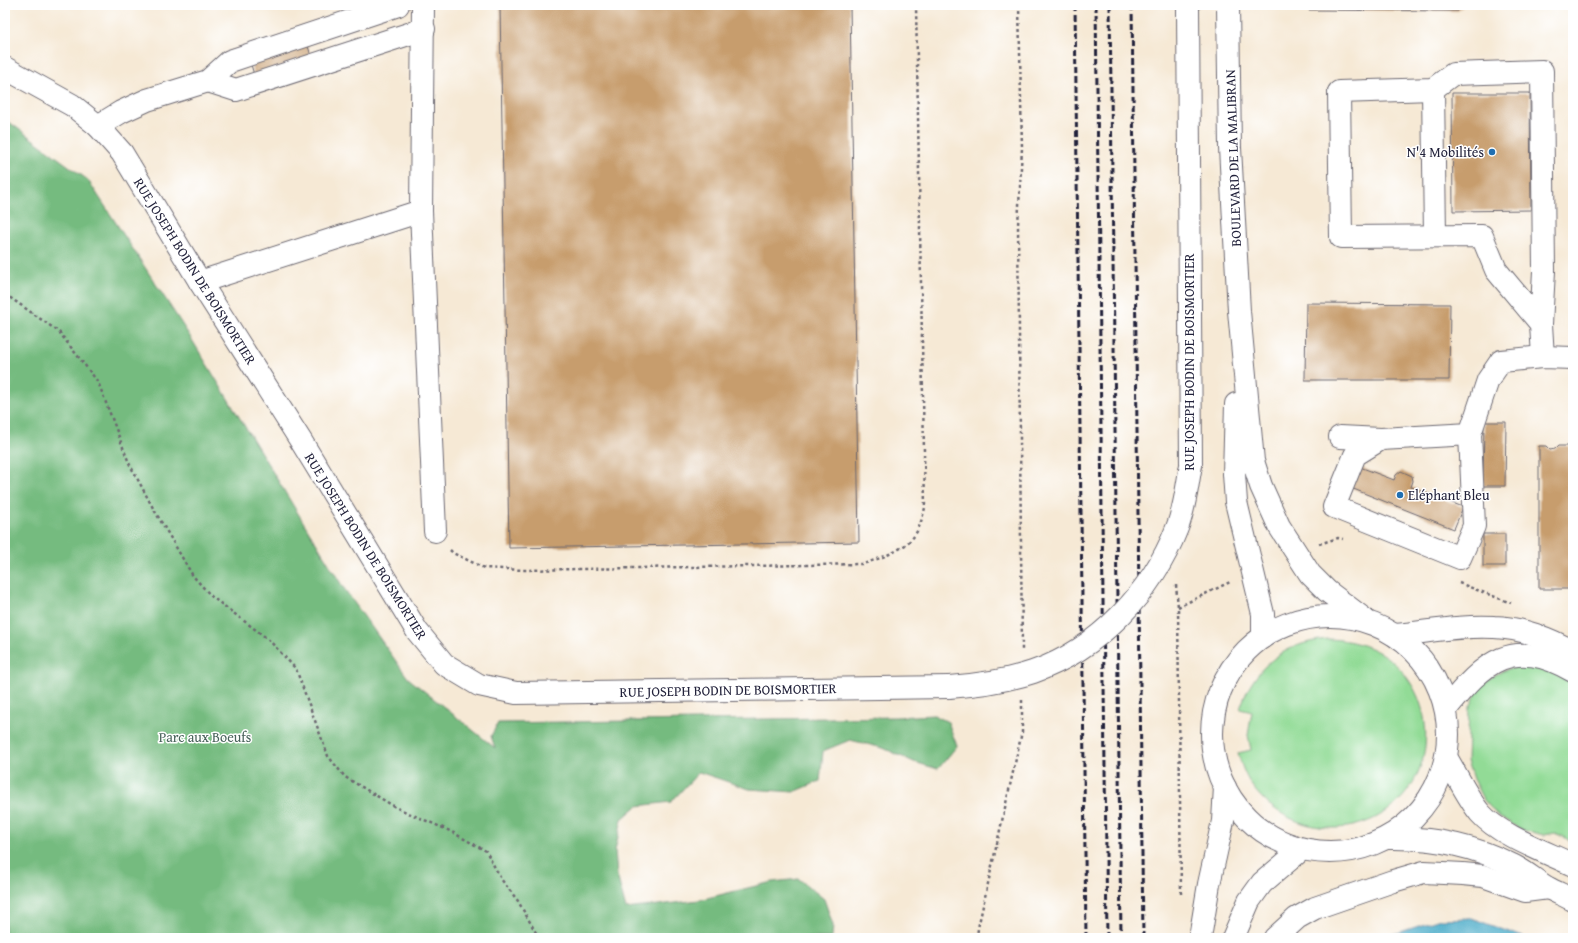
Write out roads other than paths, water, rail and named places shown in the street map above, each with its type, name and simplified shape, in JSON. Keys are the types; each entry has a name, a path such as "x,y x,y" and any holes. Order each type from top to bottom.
{"main road":[{"path":"98,126 120,112 147,100 208,81 230,61 398,5"},
{"path":"423,5 424,29 421,211 435,531"},
{"name":"RUE JOSEPH BODIN DE BOISMORTIER","path":"5,68 72,105 98,126 122,152 200,282 301,441 417,631 444,664 479,685 516,693 949,687 986,684 1033,672 1052,664 1091,641 1109,627 1140,594 1165,554 1178,527 1190,465 1188,5"},
{"name":"BOULEVARD DE LA MALIBRAN","path":"1228,5 1230,148 1239,311 1253,461 1261,486 1276,520 1310,574 1328,591 1366,621"},
{"path":"208,81 236,90 424,29"},
{"path":"1541,324 1496,270 1482,236 1341,238 1339,92 1433,89 1453,74 1542,71 1544,272 1541,324 1543,358"},
{"path":"1433,89 1435,236"},
{"path":"200,282 421,211"},
{"name":"BOULEVARD DE LA MALIBRAN","path":"1239,311 1234,474 1236,502 1263,614 1263,637"},
{"path":"1381,438 1355,455 1334,507 1460,558 1474,526 1470,434 1488,380 1501,361 1543,358 1573,358"},
{"path":"1340,438 1381,438 1470,434"},
{"path":"1323,616 1345,617 1366,621 1395,636 1413,650 1428,667 1439,687 1446,709 1449,733 1446,757 1439,782 1426,804 1408,824 1387,838 1367,847 1346,852 1324,853 1302,850 1282,843 1265,833 1249,820 1235,805 1225,788 1217,768 1213,747 1212,726 1216,705 1223,685 1233,666 1247,650 1263,637 1281,626 1309,618 1323,616"},
{"path":"1395,636 1462,628 1495,627 1532,634 1550,640 1573,652"},
{"path":"1446,709 1476,674 1491,663 1511,656 1521,654 1548,659 1573,671"},
{"path":"1446,757 1480,812 1494,825 1518,839 1573,865"},
{"path":"1200,938 1209,884 1223,821 1225,788"},
{"path":"1387,838 1422,839 1463,846 1512,865 1548,888 1573,900"},
{"path":"1233,938 1249,901 1262,883 1302,850"},
{"path":"1275,938 1297,918 1315,908 1424,872 1483,876 1525,891 1548,888"}],"water":[{"path":"1471,918 1526,938 1382,938 1440,919"}],"railway":[{"path":"1075,5 1086,938"},
{"path":"1096,5 1107,938"},
{"path":"1110,5 1121,938"},
{"path":"1132,5 1143,938"}],"place":[{"name":"N'4 Mobilités","path":"1492,152"},
{"name":"Eléphant Bleu","path":"1400,495"}],"park label":[{"name":"Parc aux Boeufs","path":"205,737"}]}
